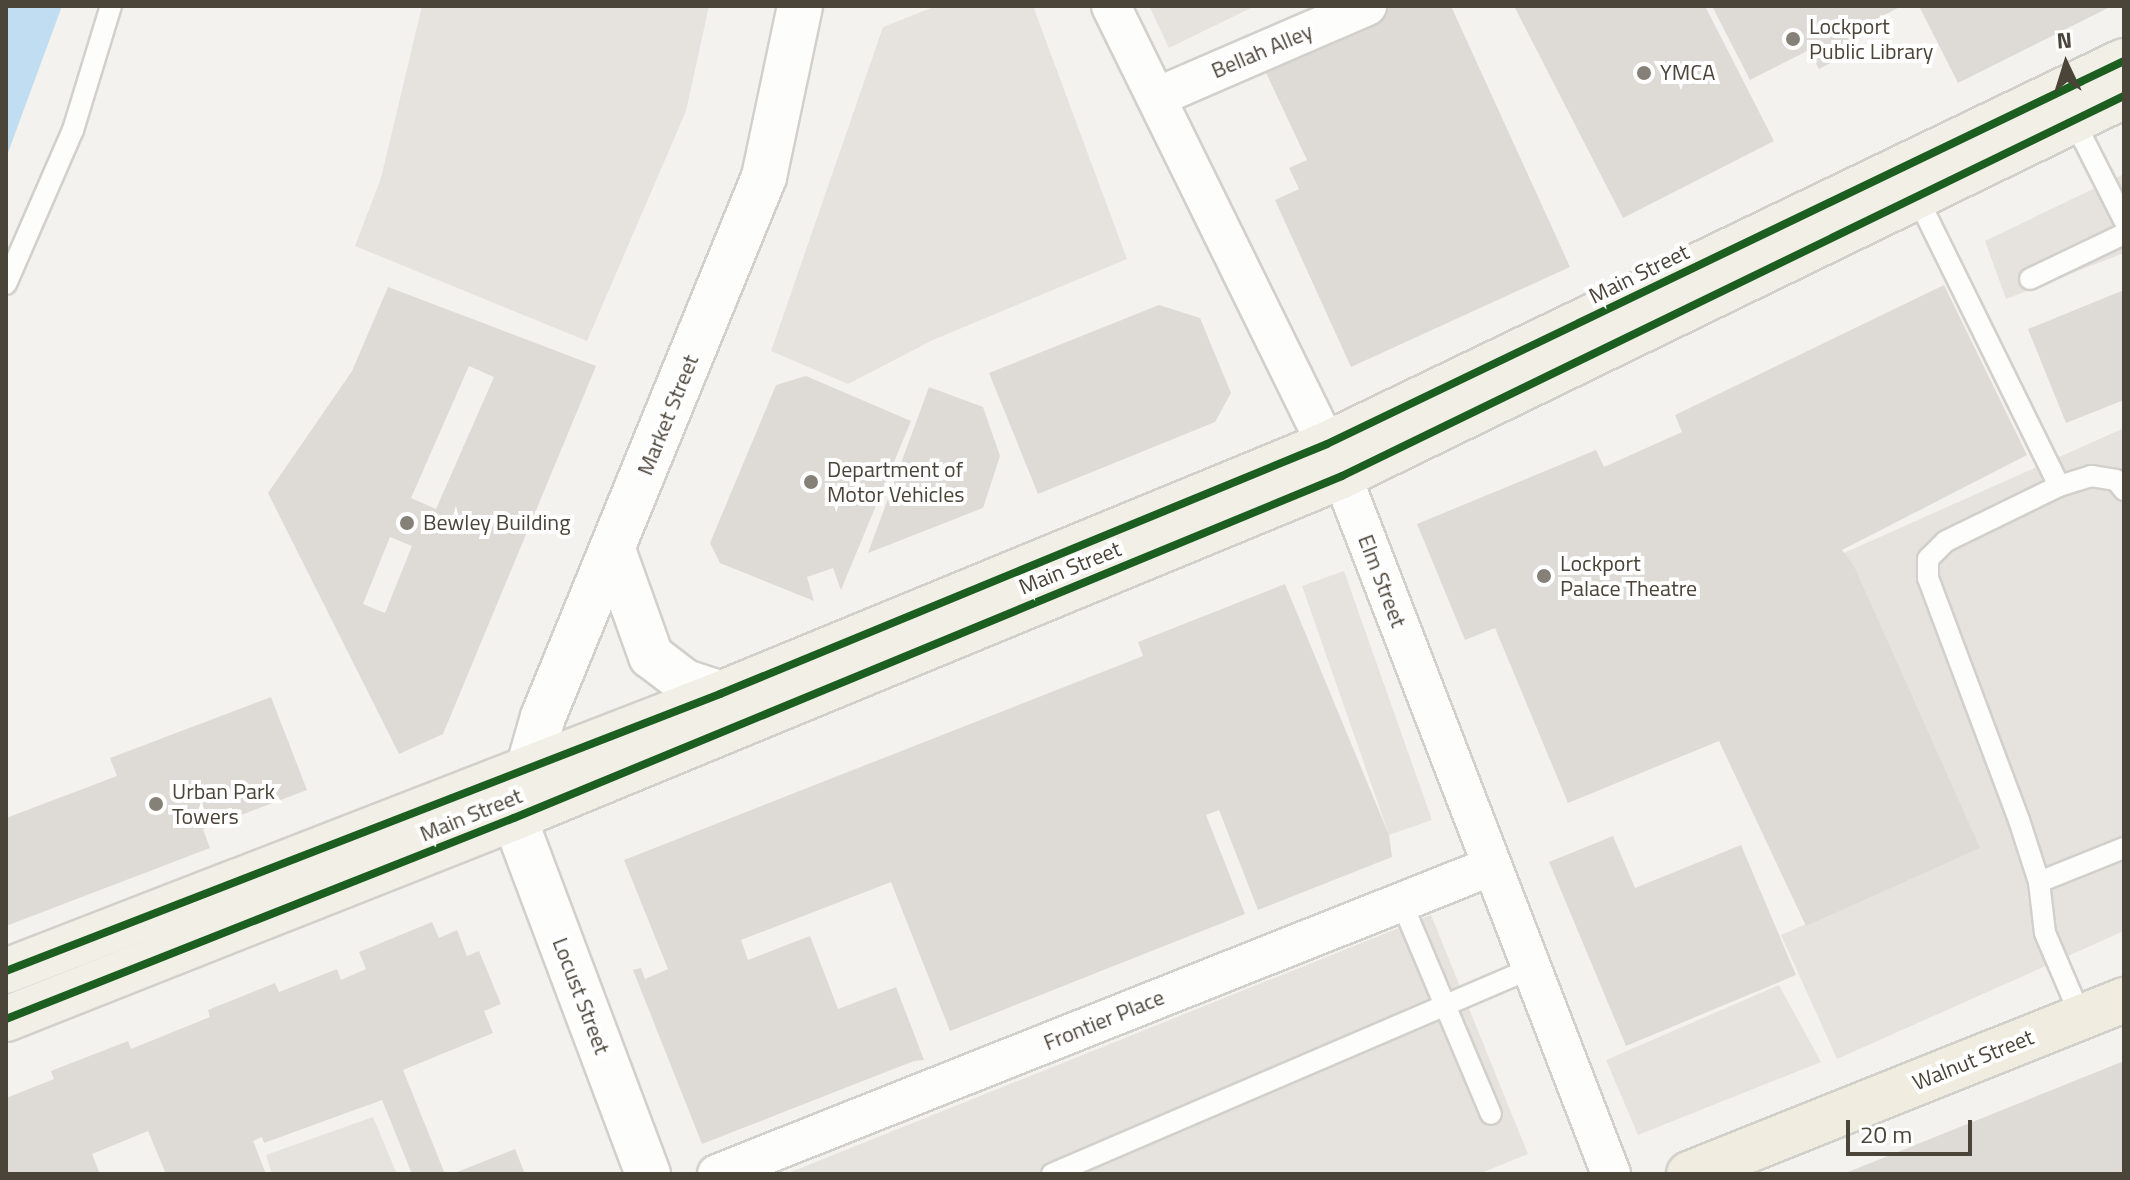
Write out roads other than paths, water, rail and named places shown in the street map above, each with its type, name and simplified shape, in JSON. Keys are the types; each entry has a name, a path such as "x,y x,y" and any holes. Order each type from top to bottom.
{"highway":[{"name":"Walnut Street","path":"1689,1174 2124,1000"}],"main road":[{"name":"Main Street","path":"6,971 1334,460 2124,61"},
{"name":"Main Street","path":"6,1019 514,818 776,710 1917,197 2124,96"}],"street":[{"name":"Market Street","path":"514,818 543,717 764,177 800,6"},
{"name":"Elm Street","path":"1111,6 1334,460 1611,1174"},
{"name":"Bellah Alley","path":"1157,97 1367,6"},
{"path":"613,550 651,656 685,682 776,710"},
{"name":"Locust Street","path":"514,818 648,1174"},
{"name":"Frontier Place","path":"717,1174 1492,866"}],"lane":[{"path":"6,284 73,130 111,6"},
{"path":"2074,121 2124,220"},
{"path":"1917,197 2059,486"},
{"path":"2030,279 2124,234"},
{"path":"2081,1017 2045,933 2039,882 1928,578 1928,559 1946,541 2059,486 2091,476 2116,480 2124,490"},
{"path":"2039,882 2124,848"},
{"path":"1401,901 1491,1114"},
{"path":"1052,1174 1532,968"}],"water":[{"path":"6,6 62,6 6,158"}],"place":[{"name":"Lockport Public Library","path":"1793,39"},
{"name":"YMCA","path":"1644,73"},
{"name":"Department of Motor Vehicles","path":"811,482"},
{"name":"Bewley Building","path":"407,523"},
{"name":"Lockport Palace Theatre","path":"1544,576"},
{"name":"Urban Park Towers","path":"156,804"}]}
